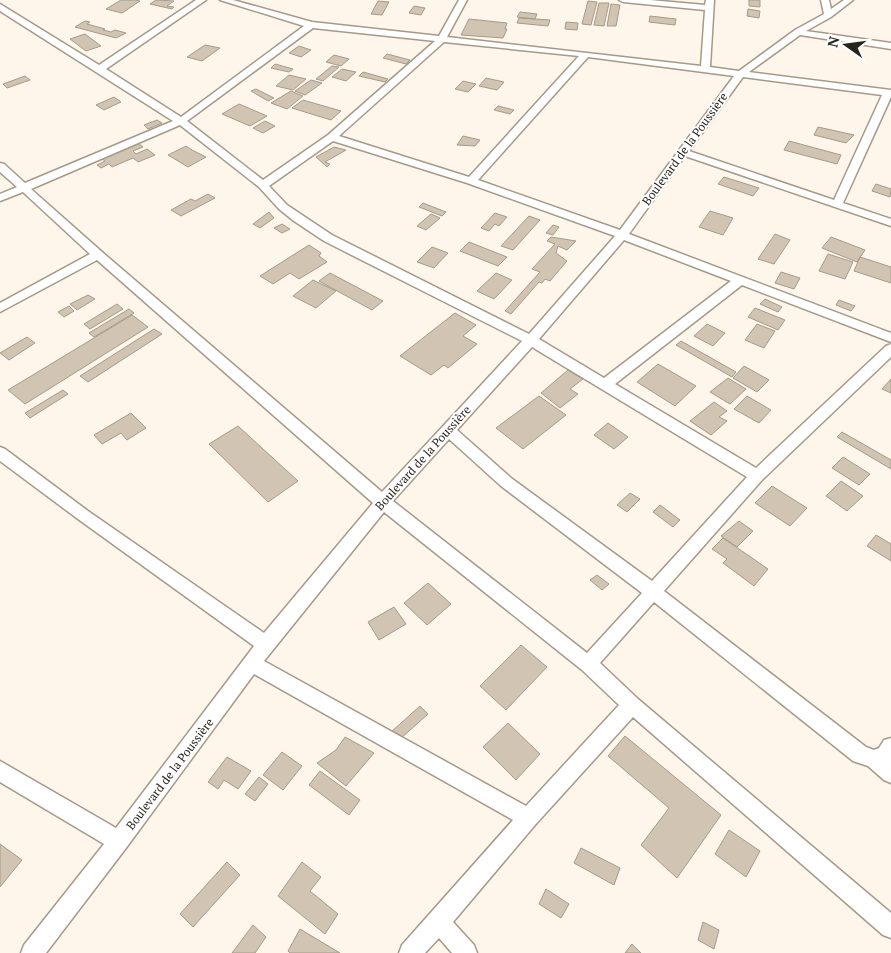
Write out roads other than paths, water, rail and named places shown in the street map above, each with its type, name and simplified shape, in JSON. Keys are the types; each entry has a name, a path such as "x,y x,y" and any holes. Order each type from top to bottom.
{"street":[{"path":"100,69 202,0"},
{"path":"224,0 311,25 586,54 890,93 837,205"},
{"path":"263,185 332,137 408,71 441,40 463,0"},
{"path":"623,0 709,4 705,70"},
{"path":"825,0 828,15"},
{"name":"Boulevard de la Poussière","path":"32,953 119,842 266,644 383,502 531,340 622,235 739,75 798,32 850,0"},
{"path":"0,7 181,121 263,185 283,207 328,238 531,340 757,476"},
{"path":"0,198 181,121 311,25"},
{"path":"798,32 891,46"},
{"path":"472,180 586,54"},
{"path":"332,137 472,180 891,338"},
{"path":"683,152 891,223"},
{"path":"0,166 98,255 383,502 588,664 632,705 891,927"},
{"path":"0,308 98,255"},
{"path":"605,384 741,280"},
{"path":"588,664 757,476 891,349"},
{"path":"448,430 506,482 652,591 860,754 874,759 891,773"},
{"path":"0,453 83,515 266,644"},
{"path":"252,664 528,818"},
{"path":"410,953 528,818 632,705"},
{"path":"874,759 885,756 891,747"},
{"path":"0,771 119,842"},
{"path":"439,922 466,953"}]}
